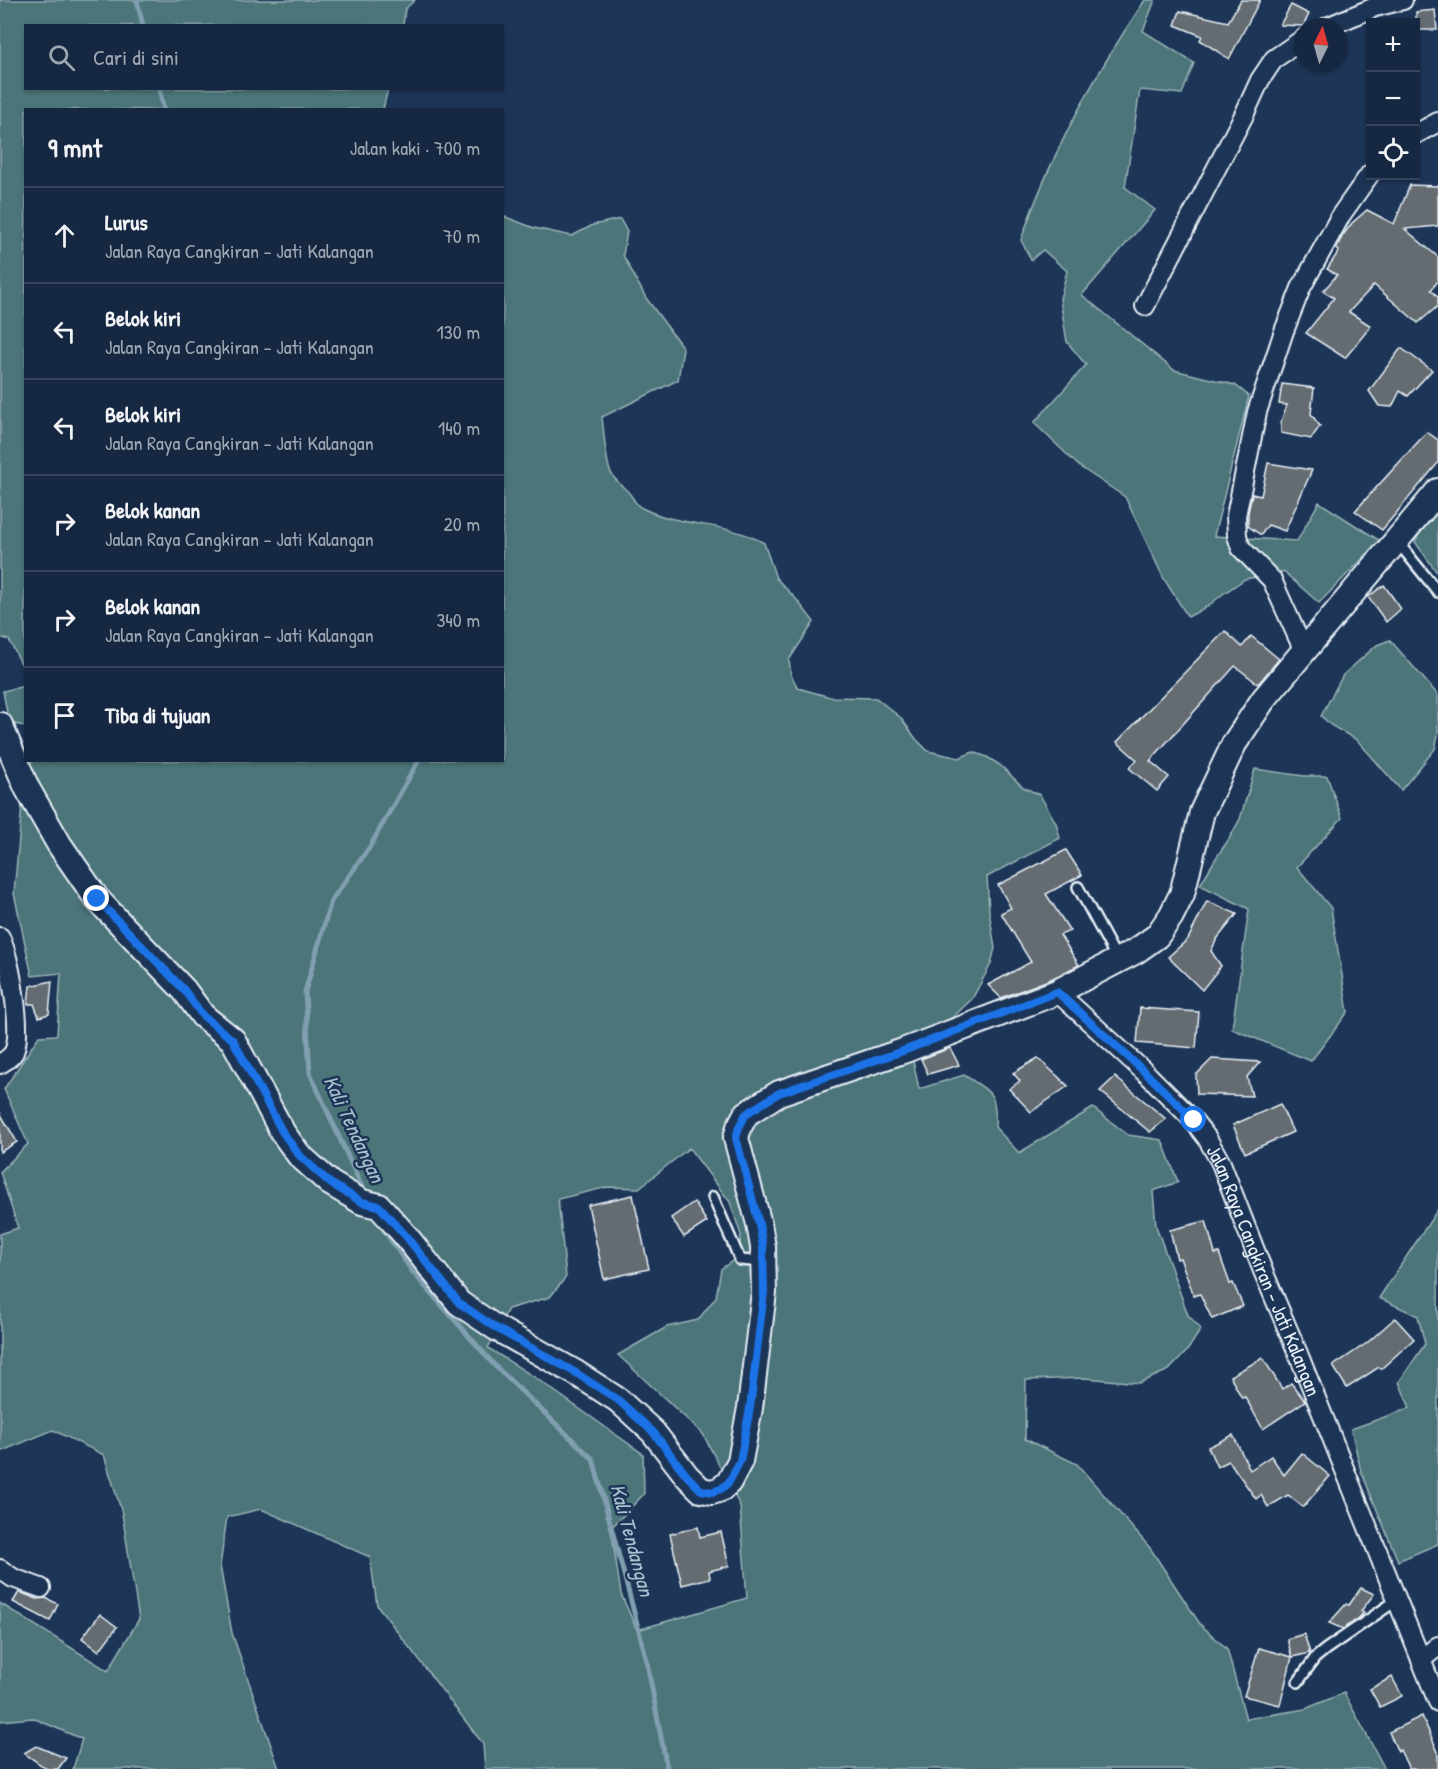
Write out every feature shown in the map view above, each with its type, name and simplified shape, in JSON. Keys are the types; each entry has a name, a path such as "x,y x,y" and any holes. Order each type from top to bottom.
{"street":[{"path":"1348,18 1375,7 1403,0"},
{"path":"1145,306 1260,80 1274,59 1294,45"},
{"path":"1420,132 1438,122"},
{"path":"1304,651 1272,580 1241,548 1237,536 1236,516 1257,412 1284,331 1301,288 1341,215 1367,180"},
{"path":"0,725 27,789 59,844 97,899 184,990 203,1016 233,1040 283,1133 299,1155 330,1183 370,1204 405,1235 459,1303 496,1328 576,1373 618,1400 653,1432 687,1476 701,1490 712,1492 721,1489 729,1482 740,1461 750,1408 764,1292 759,1224 736,1138 746,1114 779,1093 903,1051 1057,992 1136,951 1157,936 1172,916 1182,894 1202,812 1234,744 1263,700 1438,491"},
{"path":"0,937 16,1004 17,1040 13,1054 0,1064"},
{"name":"Jalan Raya Cangkiran - Jati Kalangan","path":"1057,992 1194,1120 1216,1154 1438,1702"},
{"path":"0,1569 13,1578 41,1588"},
{"path":"1421,1660 1438,1646"}],"lane":[{"path":"1396,540 1438,592"},
{"path":"1078,887 1118,961"},
{"path":"713,1197 740,1260 763,1262"},
{"path":"1299,1682 1316,1658 1326,1649 1397,1600"}],"green space":[{"path":"0,0 415,0 405,9 403,24 24,24 24,90 388,90 383,108 24,108 24,669 9,640 0,637"},
{"path":"1145,0 1155,0 1143,31 1194,63 1182,94 1140,90 1125,187 1155,210 1082,295 1174,370 1235,385 1249,396 1214,536 1297,541 1319,502 1380,541 1319,603 1284,572 1245,579 1208,606 1188,617 1164,579 1125,497 1080,467 1034,423 1086,365 1067,342 1060,299 1067,271 1043,250 1031,260 1021,240 1046,177 1075,116 1091,86"},
{"path":"504,216 534,228 572,236 593,225 620,219 627,232 623,255 646,298 683,348 678,380 602,417 606,456 612,475 640,507 655,514 734,531 764,543 776,578 814,622 789,660 791,675 798,688 830,697 876,698 901,718 928,751 959,758 973,752 1000,765 1023,787 1040,795 1056,823 1060,838 987,877 989,911 995,948 991,964 972,999 953,1017 909,1042 919,1089 964,1075 991,1095 995,1107 995,1127 1019,1153 1093,1108 1128,1135 1162,1140 1178,1182 1153,1191 1156,1226 1188,1315 1201,1329 1187,1351 1169,1370 1139,1383 1086,1378 1026,1380 1025,1439 1077,1464 1150,1548 1200,1624 1227,1649 1246,1719 1305,1709 1344,1693 1385,1769 485,1769 483,1744 377,1605 370,1557 261,1509 227,1517 220,1566 232,1633 279,1769 73,1769 82,1739 33,1718 0,1721 0,1603 108,1671 139,1619 122,1513 104,1455 53,1430 0,1452 0,1234 18,1228 0,1172 28,1144 4,1089 39,1036 57,1035 61,973 32,976 14,893 26,762 504,762","holes":["689,1148 730,1202 741,1235 738,1257 721,1269 716,1297 698,1320 667,1327 618,1355 703,1434 740,1506 747,1598 637,1630 621,1594 611,1528 644,1494 643,1454 536,1378 488,1348 508,1309 550,1297 566,1277 558,1199 608,1187 639,1188"]},
{"path":"1438,504 1438,574 1415,542 1431,510"},
{"path":"1390,640 1438,695 1438,735 1435,749 1401,790 1357,740 1332,726 1321,716 1343,675 1377,645"},
{"path":"24,686 24,726 9,723 3,691"},
{"path":"1255,769 1304,776 1327,776 1342,818 1297,867 1331,908 1348,1012 1311,1061 1232,1029 1249,909 1200,885 1240,819"},
{"path":"1438,1209 1438,1544 1398,1561 1361,1471 1351,1429 1410,1408 1399,1382 1425,1344 1418,1316 1379,1298"}],"building":[{"path":"1241,0 1260,0 1229,59 1200,40 1202,36 1175,25 1180,11 1228,22"},
{"path":"1291,5 1309,14 1307,18 1294,18 1294,26 1280,25"},
{"path":"1435,10 1437,30 1420,30 1420,18 1416,18 1416,12"},
{"path":"1410,185 1438,186 1438,226 1405,229 1438,257 1438,281 1431,290 1438,297 1438,306 1418,323 1374,285 1349,312 1371,326 1345,358 1306,333 1334,298 1323,291 1337,275 1327,269 1339,251 1336,249 1343,235 1352,223 1367,210 1394,224"},
{"path":"1401,348 1432,370 1408,396 1400,391 1392,407 1379,406 1369,391"},
{"path":"1282,384 1314,388 1311,414 1320,426 1311,439 1281,433 1281,421 1287,405 1279,404"},
{"path":"1427,432 1438,440 1438,463 1382,530 1355,511"},
{"path":"1268,463 1312,470 1285,531 1268,525 1261,535 1248,526 1248,513 1252,494 1261,496"},
{"path":"1384,585 1401,609 1386,622 1368,597"},
{"path":"1225,631 1242,647 1251,636 1279,659 1258,684 1235,666 1150,761 1169,777 1157,791 1129,768 1137,760 1117,742"},
{"path":"1066,850 1082,875 1046,894 1070,931 1060,935 1079,965 1051,979 1001,998 988,985 1031,962 1001,913 1011,908 998,885"},
{"path":"1207,901 1237,914 1217,939 1211,951 1221,966 1202,990 1168,957 1188,939"},
{"path":"52,981 49,1014 39,1017 34,1004 28,1004 30,986"},
{"path":"1140,1008 1199,1012 1196,1048 1137,1043"},
{"path":"950,1048 959,1065 928,1074 921,1059"},
{"path":"1038,1058 1068,1086 1031,1112 1009,1089 1020,1081 1013,1073"},
{"path":"1212,1059 1260,1062 1247,1077 1252,1096 1197,1094 1196,1075"},
{"path":"1115,1077 1166,1119 1150,1132 1100,1091"},
{"path":"1280,1104 1293,1132 1245,1153 1233,1125"},
{"path":"0,1113 17,1142 0,1152"},
{"path":"633,1195 649,1269 604,1279 588,1205"},
{"path":"694,1202 707,1222 684,1237 671,1218"},
{"path":"1206,1221 1215,1254 1219,1253 1230,1284 1233,1283 1243,1306 1212,1319 1200,1294 1194,1296 1180,1258 1177,1259 1170,1230"},
{"path":"1395,1318 1414,1339 1381,1369 1379,1367 1347,1388 1333,1366 1367,1343"},
{"path":"1263,1358 1282,1389 1291,1383 1305,1401 1263,1429 1230,1376"},
{"path":"1233,1435 1250,1470 1271,1456 1284,1475 1302,1453 1330,1476 1303,1507 1288,1495 1268,1507 1261,1495 1256,1499 1229,1461 1217,1467 1208,1447"},
{"path":"698,1527 700,1537 721,1532 729,1566 709,1571 710,1578 682,1585 670,1534"},
{"path":"1361,1588 1374,1594 1361,1611 1364,1612 1359,1618 1343,1629 1329,1623 1346,1604 1349,1605"},
{"path":"19,1592 37,1599 46,1598 58,1604 50,1621 13,1602"},
{"path":"100,1614 117,1627 99,1651 82,1638"},
{"path":"1304,1634 1310,1653 1292,1657 1287,1639"},
{"path":"1259,1648 1292,1657 1280,1705 1244,1696"},
{"path":"1392,1677 1402,1696 1380,1707 1370,1689"},
{"path":"1422,1716 1438,1752 1438,1769 1409,1769 1389,1732"},
{"path":"36,1746 66,1758 58,1769 47,1769 24,1753"}],"waterway":[{"name":"Kali Tendangan","path":"137,0 143,24"},
{"name":"Kali Tendangan","path":"159,90 164,108"},
{"name":"Kali Tendangan","path":"365,1194 310,1073 305,992 331,901 369,848 418,762"},
{"name":"Kali Tendangan","path":"380,1224 412,1271 495,1366 593,1459 646,1657 667,1769"}],"route":[{"path":"97,899 184,990 203,1016 233,1040 283,1133 299,1155 330,1183 362,1202 379,1206 459,1303 496,1328 576,1373 618,1400 653,1432 687,1476 701,1490 712,1492 721,1489 729,1482 740,1461 750,1408 764,1292 763,1247 759,1224 736,1138 746,1114 779,1093 903,1051 1057,992 1194,1120"}]}
